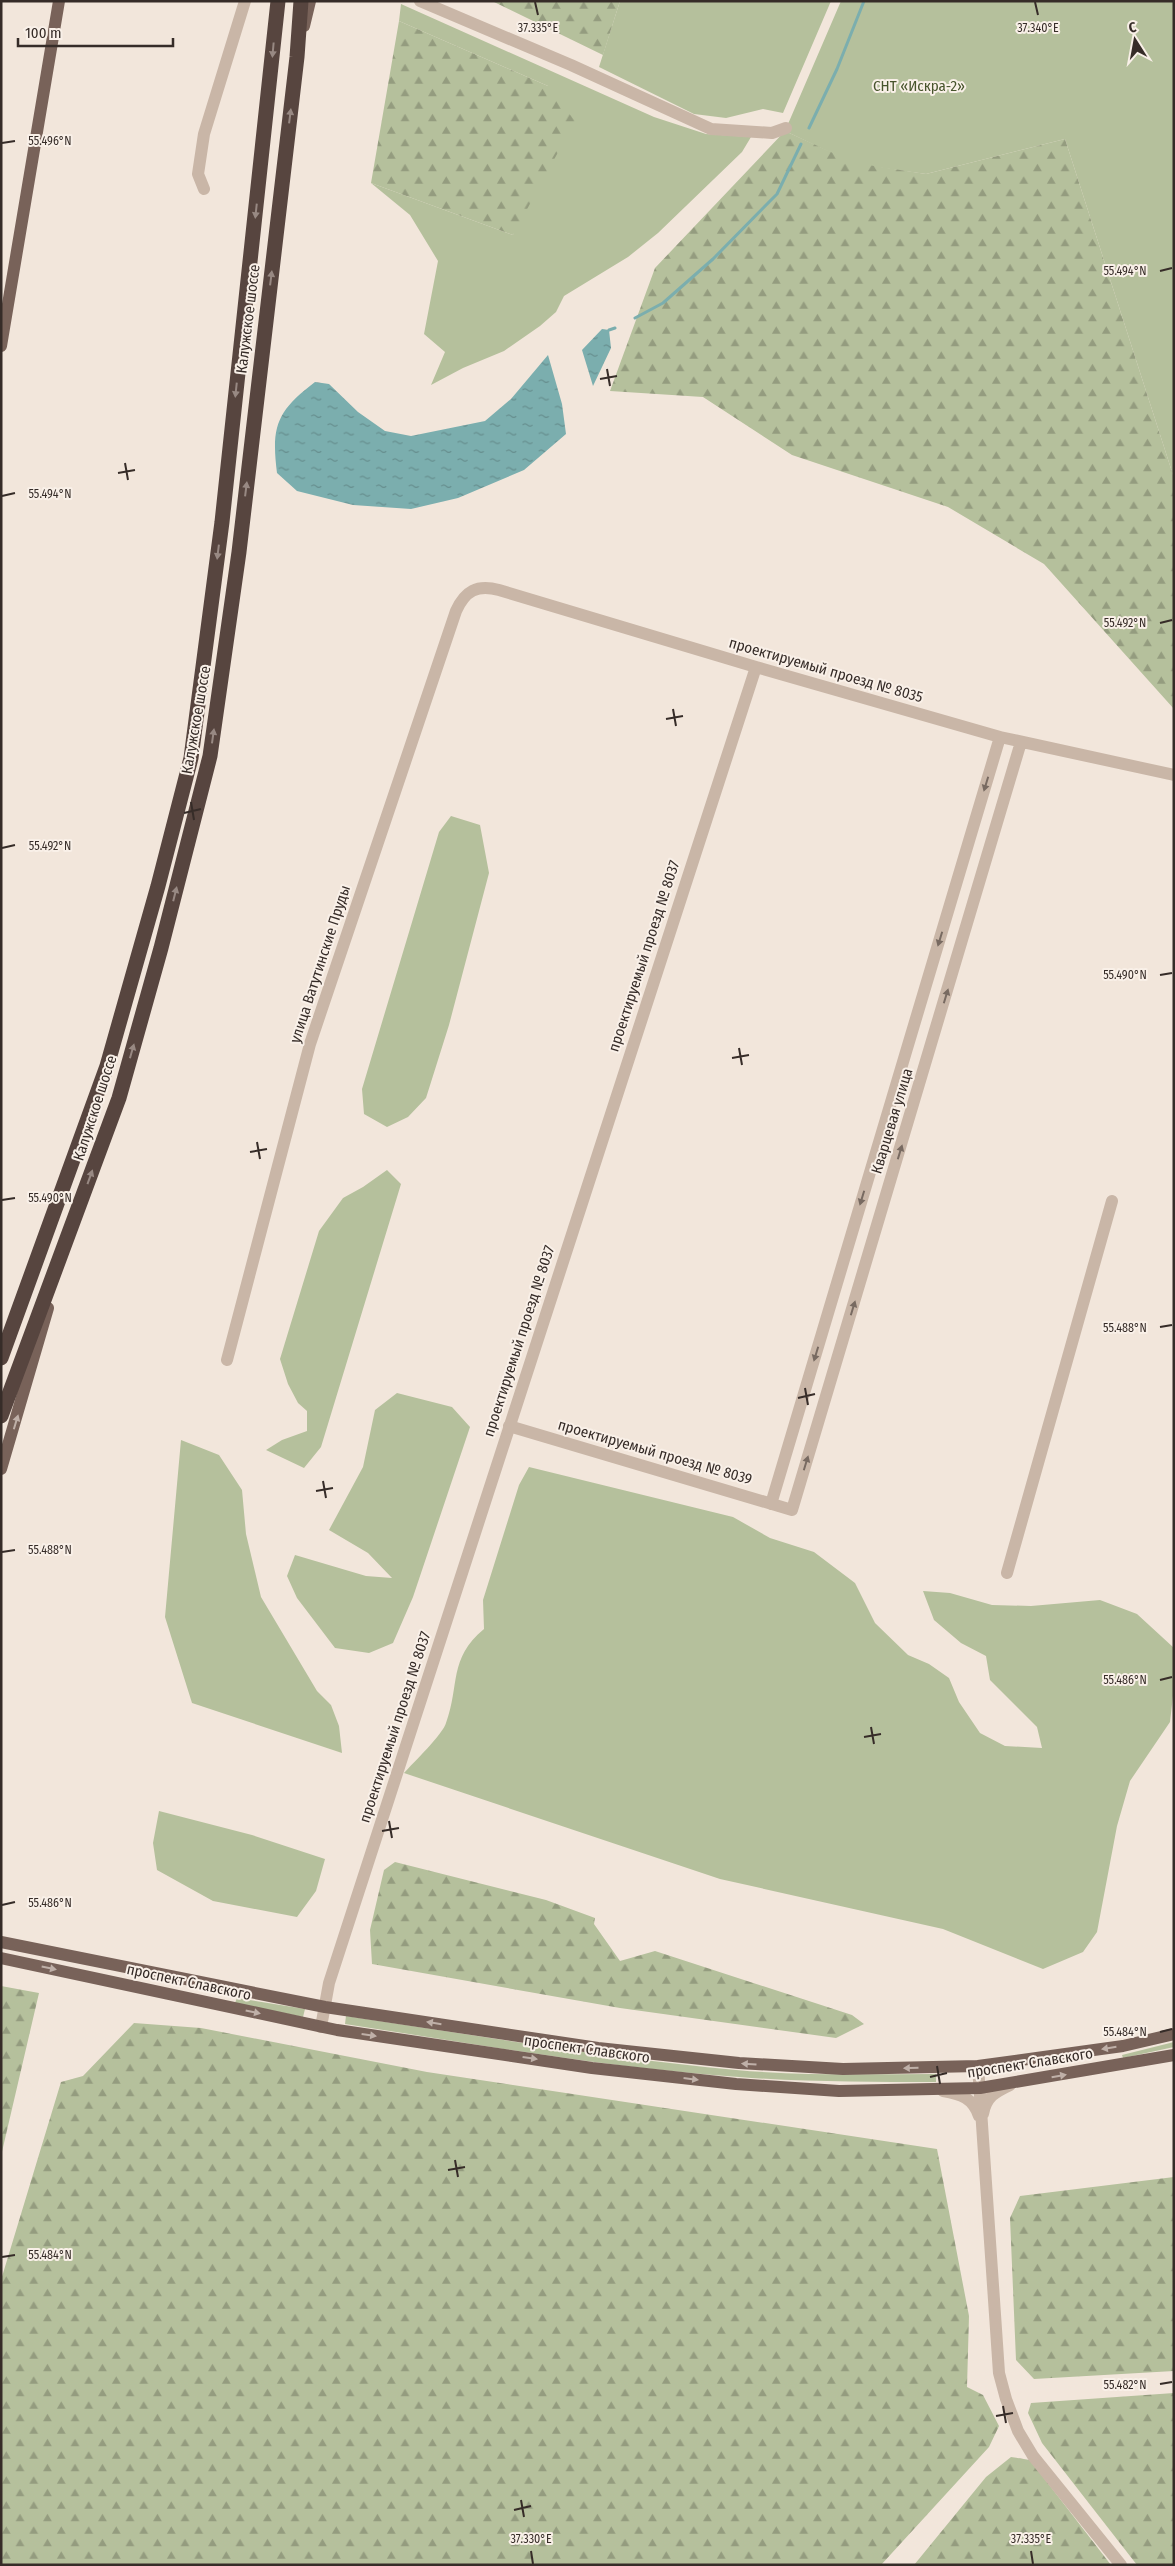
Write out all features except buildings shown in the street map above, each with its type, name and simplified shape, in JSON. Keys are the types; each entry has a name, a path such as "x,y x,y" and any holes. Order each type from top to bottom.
{"highway":[{"name":"Калужское шоссе","path":"1,1358 107,1066 158,886 191,758 223,512 278,1"},
{"name":"Калужское шоссе","path":"1,1416 62,1256 119,1098 161,948 210,756 239,552 297,57 301,1"}],"main road":[{"path":"1,346 59,1"},
{"path":"297,57 310,1"},
{"path":"1,1469 22,1403 62,1256"},
{"name":"проспект Славского","path":"1,1942 325,2007 598,2048 739,2064 843,2069 978,2066 1122,2046 1174,2034"},
{"name":"проспект Славского","path":"1,1958 321,2027 592,2068 736,2084 839,2091 980,2088 1174,2055"}],"street":[{"path":"204,189 198,174 204,134 245,1"},
{"path":"420,1 572,65 711,128 772,132 786,128"},
{"name":"проектируемый проезд № 8035","path":"473,589 485,586 1000,737 1040,744 1174,775"},
{"name":"улица Ватутинские Пруды","path":"227,1360 310,1044 456,611 462,598 473,589"},
{"name":"проектируемый проезд № 8037","path":"321,2027 329,1983 508,1426 756,667"},
{"name":"Кварцевая улица","path":"771,1504 1000,737"},
{"name":"Кварцевая улица","path":"792,1510 1021,742"},
{"path":"1007,1573 1112,1201"},
{"name":"проектируемый проезд № 8039","path":"508,1426 792,1510"},
{"path":"978,2066 999,2373 1006,2399 1018,2431 1034,2456 1121,2565"},
{"path":"981,2123 986,2100 994,2092 1011,2084"},
{"path":"941,2090 966,2097 974,2104 981,2123"}],"green space":[{"path":"492,1 620,1 603,55"},
{"path":"620,1 831,1 783,113 763,109 726,118 694,114 599,67"},
{"name":"СНТ «Искра-2»","path":"841,1 1174,1 1174,478 1065,139 926,174 855,164 785,131"},
{"path":"401,4 654,117 706,134 751,137 742,152 658,233 628,257 564,296 556,312 540,326 504,351 463,368 431,385 445,352 424,334 438,261 410,215 371,183 513,235 548,86 399,21"},
{"path":"399,21 548,86 575,121 513,235 371,183"},
{"path":"785,131 855,163 926,174 1065,139 1174,478 1174,709 1044,564 948,507 792,455 703,397 610,391 655,268"},
{"path":"451,816 480,825 489,873 449,1025 426,1098 408,1117 387,1127 364,1114 362,1089 439,832"},
{"path":"387,1170 401,1184 321,1447 304,1468 266,1450 282,1440 307,1431 307,1411 298,1403 288,1384 280,1359 319,1231 343,1198"},
{"path":"397,1393 452,1407 470,1427 413,1597 393,1643 369,1653 335,1648 297,1598 287,1576 295,1555 366,1576 392,1578 368,1553 329,1530 363,1467 375,1410"},
{"path":"181,1440 219,1455 242,1490 246,1534 261,1597 317,1691 331,1705 339,1726 342,1753 192,1703 165,1617"},
{"path":"529,1467 733,1517 770,1538 814,1552 855,1583 875,1623 908,1655 929,1664 949,1678 959,1702 980,1733 1005,1746 1042,1748 1037,1727 990,1680 986,1656 961,1643 934,1620 923,1591 950,1593 992,1605 1031,1606 1100,1600 1137,1614 1174,1648 1174,1687 1170,1722 1130,1781 1117,1826 1097,1932 1083,1952 1043,1969 943,1929 720,1879 404,1773 444,1728 460,1662 473,1640 484,1629 483,1600 519,1485"},
{"path":"159,1811 252,1835 325,1859 316,1891 297,1917 213,1901 157,1870 153,1843"},
{"path":"395,1862 546,1900 595,1918 594,1924 620,1961 655,1951 852,2015 864,2024 836,2038 620,2008 372,1964 370,1930 384,1870"},
{"path":"1,1986 39,1993 1,2156"},
{"path":"237,1998 305,2009 303,2017 235,2003"},
{"path":"346,2016 589,2053 687,2065 786,2073 936,2074 936,2082 788,2080 640,2068 542,2055 345,2024"},
{"path":"134,2023 201,2028 427,2072 937,2149 969,2316 967,2387 983,2395 999,2426 989,2447 881,2565 1,2565 1,2280 61,2082 83,2076"},
{"path":"1174,2042 1174,2047 1123,2058 1122,2055"},
{"path":"1174,2177 1174,2371 1034,2379 1016,2360 1010,2218 1020,2196"},
{"path":"1174,2393 1174,2565 1137,2565 1042,2443 1028,2413 1031,2403"},
{"path":"1011,2457 1030,2460 1111,2565 914,2565 986,2477"}],"water":[{"path":"602,329 609,330 611,348 593,386 582,350"},
{"path":"548,355 562,404 566,434 524,470 458,498 411,509 353,505 297,491 277,473 275,443 276,431 280,421 292,402 315,382 329,384 358,412 385,431 411,436 485,421 511,399"}],"waterway":[{"path":"809,128 837,69 864,1"},
{"path":"635,318 663,303 713,259 777,194 801,144"},
{"path":"609,330 615,328"}]}
